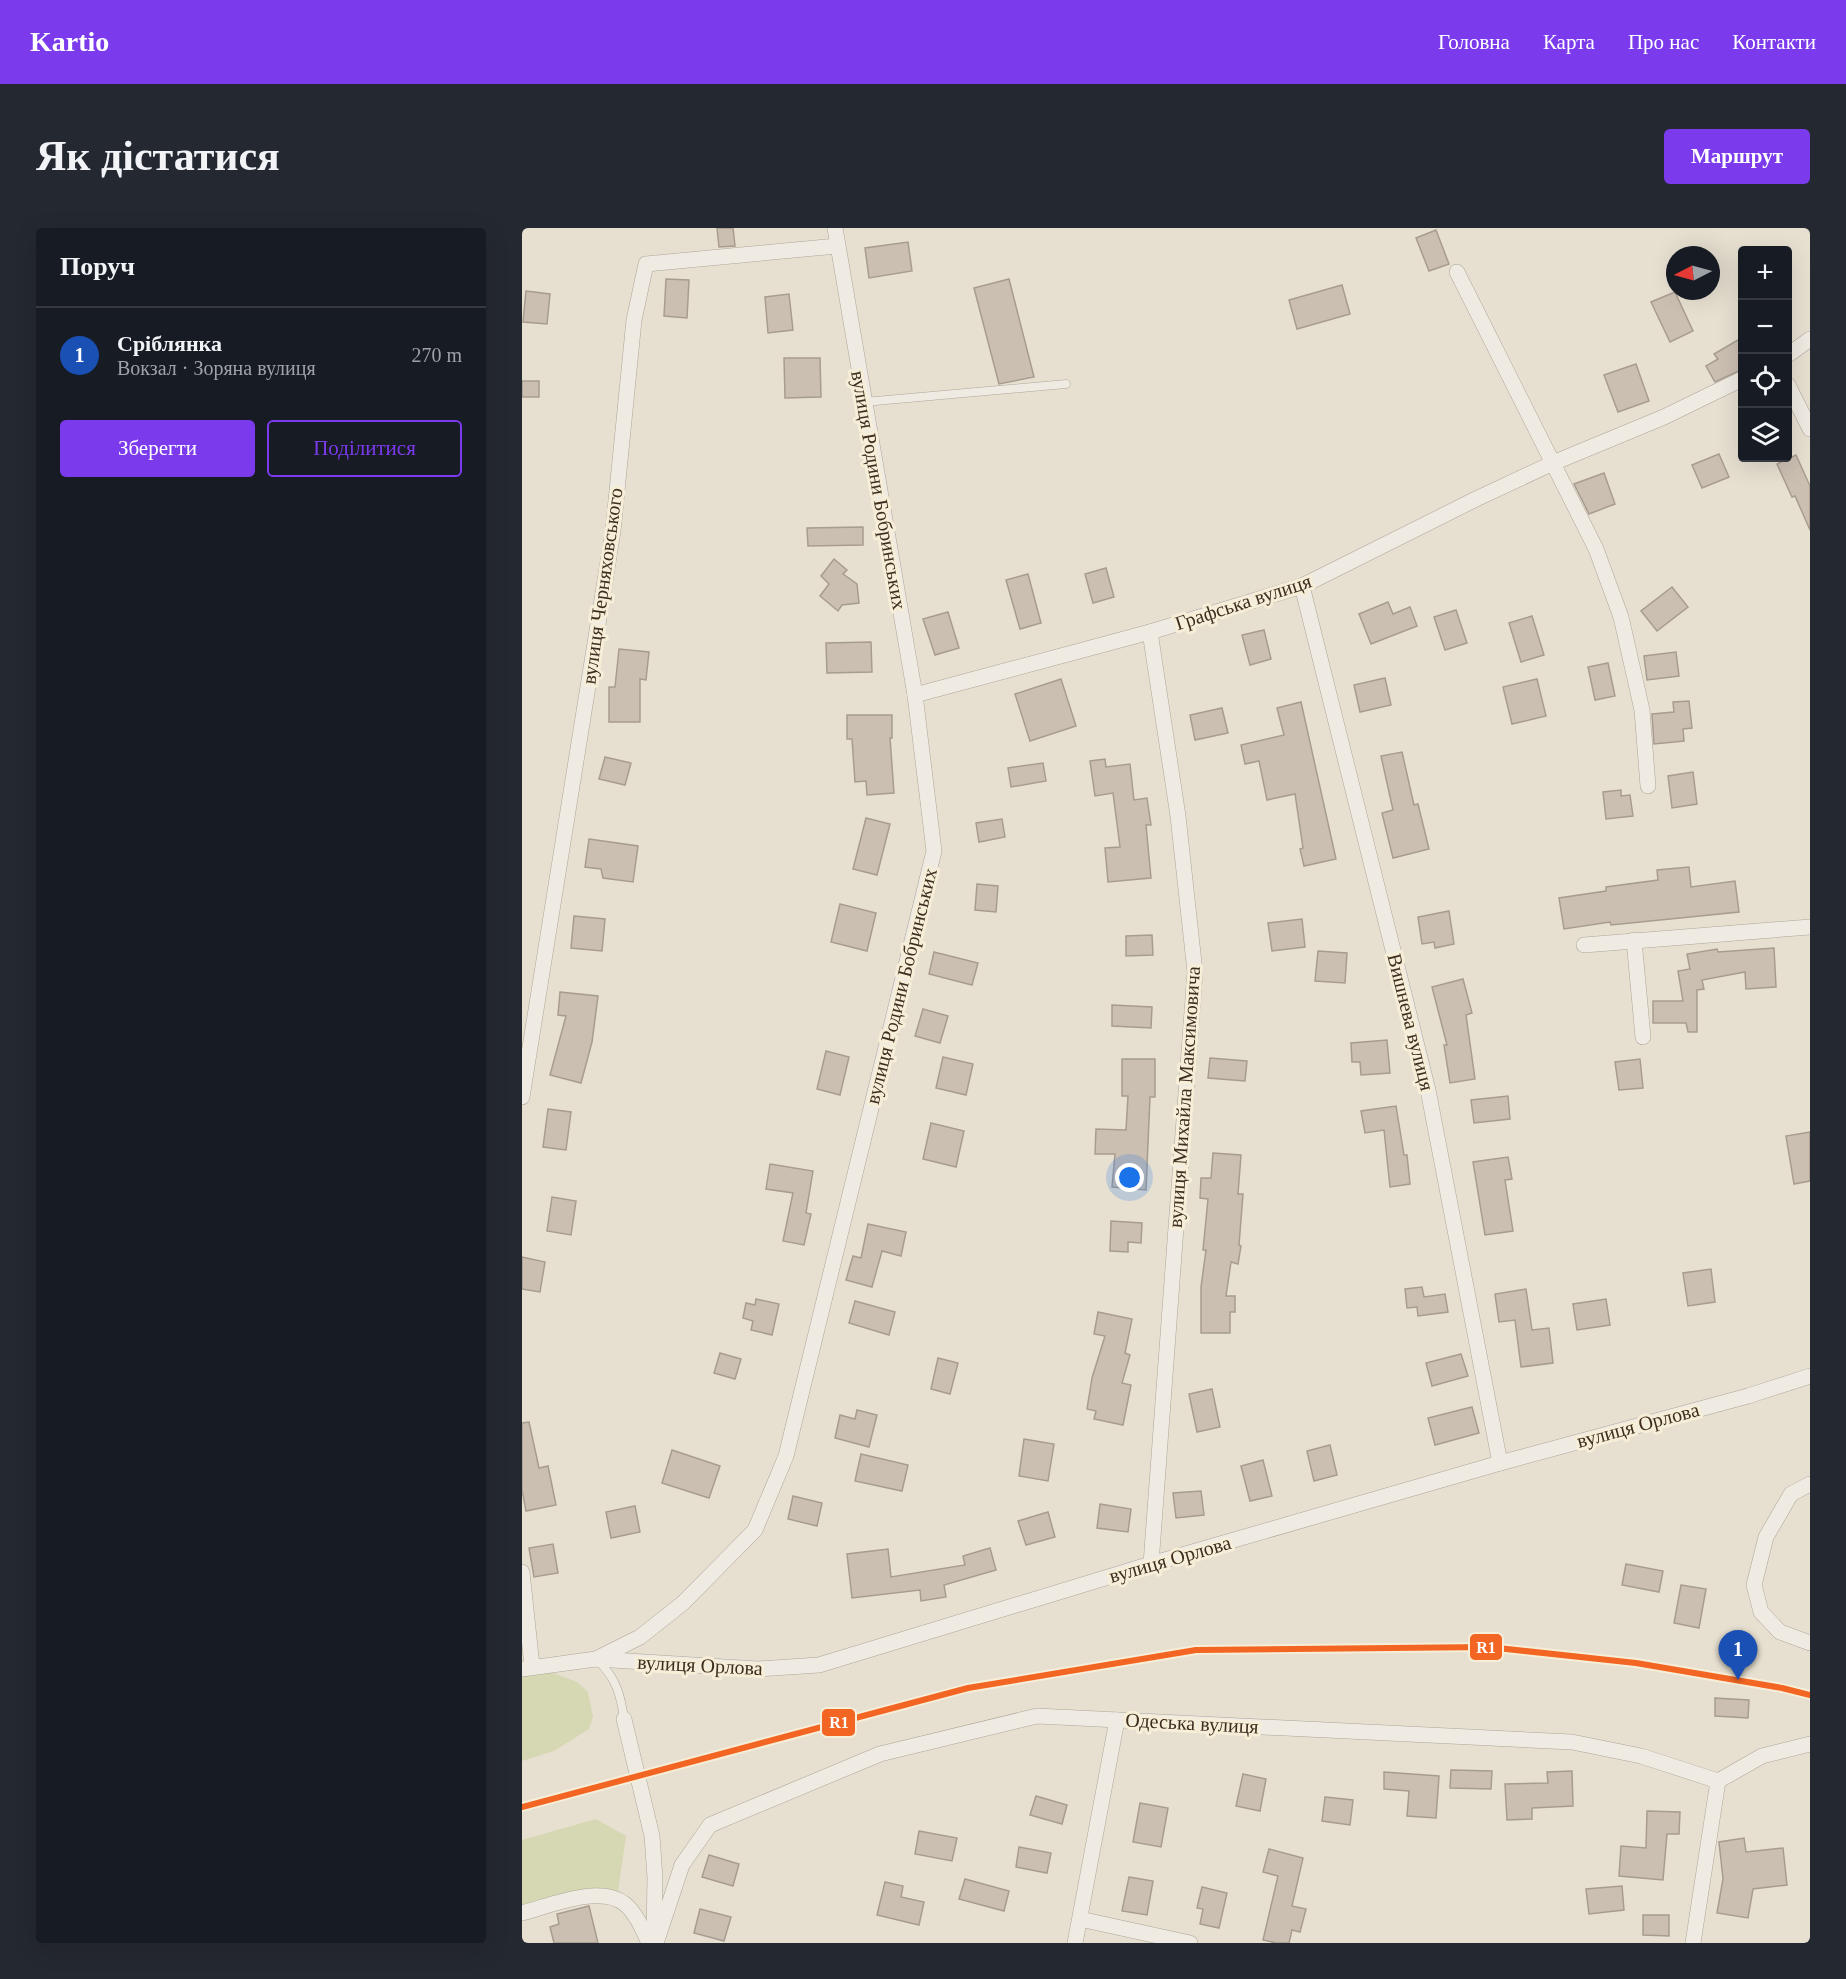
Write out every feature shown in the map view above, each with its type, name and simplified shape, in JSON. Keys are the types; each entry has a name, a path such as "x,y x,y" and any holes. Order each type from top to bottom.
{"street":[{"name":"вулиця Родини Бобринських","path":"596,1659 640,1637 683,1603 755,1530 786,1456 934,851 915,695 835,228"},
{"name":"вулиця Черняховського","path":"522,1097 613,531 634,320 646,264 837,246"},
{"path":"1457,272 1596,549 1621,617 1642,710 1648,786"},
{"path":"1789,354 1810,339"},
{"name":"Графська вулиця","path":"915,695 1150,632 1302,586 1476,499 1553,463 1665,417 1738,381"},
{"path":"1792,393 1810,429"},
{"name":"Вишнева вулиця","path":"1302,586 1428,1090 1500,1463"},
{"name":"вулиця Михайла Максимовича","path":"1150,632 1179,816 1195,972 1151,1564"},
{"path":"1584,945 1810,927"},
{"path":"1634,940 1643,1037"},
{"name":"вулиця Орлова","path":"527,1667 596,1659 758,1669 819,1665 1151,1564 1500,1463 1748,1396 1810,1376"},
{"path":"1810,1484 1791,1494 1766,1537 1754,1585 1761,1612 1780,1632 1810,1643"},
{"path":"522,1572 527,1667"},
{"name":"Одеська вулиця","path":"653,1943 682,1864 710,1825 880,1754 1037,1716 1572,1742 1641,1756 1718,1780"},
{"path":"624,1719 648,1817 655,1878 653,1943"},
{"path":"1075,1943 1117,1720"},
{"path":"1693,1943 1718,1780 1762,1756 1810,1744"},
{"path":"522,1913 589,1895 617,1899 632,1912 653,1943"},
{"path":"1080,1919 1190,1943"}],"lane":[{"path":"864,402 1066,384"},
{"path":"596,1659 616,1683 622,1699 624,1719"}],"green space":[{"path":"535,1666 577,1682 588,1692 593,1717 589,1729 554,1751 522,1761 522,1669"},
{"path":"596,1819 626,1836 617,1899 522,1913 522,1840"}],"building":[{"path":"717,228 733,228 735,246 719,247"},
{"path":"1436,230 1449,264 1429,271 1416,238"},
{"path":"908,242 912,271 869,278 865,248"},
{"path":"666,279 689,280 687,318 664,316"},
{"path":"1009,279 1034,377 999,384 974,288"},
{"path":"1342,285 1350,314 1297,329 1289,300"},
{"path":"526,291 550,294 547,324 523,322"},
{"path":"789,294 793,330 768,333 765,297"},
{"path":"1666,296 1666,300 1679,300 1693,331 1670,342 1651,302"},
{"path":"1738,340 1738,371 1715,382 1706,366 1718,359 1714,354"},
{"path":"784,358 820,358 821,397 785,398"},
{"path":"1636,364 1649,401 1618,412 1604,375"},
{"path":"522,381 539,381 539,397 522,397"},
{"path":"1719,454 1729,477 1702,488 1692,465"},
{"path":"1796,455 1810,486 1810,530 1777,464 1792,462 1792,457"},
{"path":"1604,473 1615,504 1589,514 1574,484"},
{"path":"863,527 863,545 808,546 807,528"},
{"path":"834,559 847,570 843,574 857,584 859,603 842,605 838,611 820,596 829,584 821,576"},
{"path":"1106,568 1114,597 1093,603 1085,574"},
{"path":"1028,574 1041,623 1020,629 1006,580"},
{"path":"1672,587 1688,607 1657,631 1641,611"},
{"path":"1388,602 1393,614 1410,607 1417,626 1371,644 1359,614"},
{"path":"1456,610 1467,643 1445,650 1434,617"},
{"path":"948,612 959,648 935,655 923,619"},
{"path":"1532,616 1544,655 1521,662 1509,623"},
{"path":"1264,630 1271,659 1250,665 1242,635"},
{"path":"871,642 872,672 827,673 826,643"},
{"path":"619,649 649,652 646,680 640,679 640,722 609,722 609,687 615,687"},
{"path":"1676,652 1679,676 1647,680 1644,656"},
{"path":"1608,663 1615,696 1595,700 1588,667"},
{"path":"1385,678 1391,705 1360,712 1354,685"},
{"path":"1061,679 1076,726 1030,741 1015,694"},
{"path":"1537,679 1546,716 1512,724 1503,687"},
{"path":"1689,701 1692,728 1683,729 1684,741 1654,744 1652,714 1674,712 1673,702"},
{"path":"1301,702 1336,859 1304,866 1300,849 1303,848 1295,794 1267,800 1259,761 1245,764 1241,745 1284,735 1277,708"},
{"path":"1222,708 1228,733 1195,740 1190,715"},
{"path":"847,715 892,715 892,738 890,738 894,793 867,795 866,781 855,782 852,739 847,739"},
{"path":"1402,752 1414,805 1418,804 1429,849 1393,858 1382,813 1393,810 1381,756"},
{"path":"605,757 631,763 625,785 599,779"},
{"path":"1105,759 1106,767 1130,764 1134,800 1147,798 1151,825 1146,825 1151,878 1108,882 1105,848 1120,847 1113,793 1095,796 1090,761"},
{"path":"1043,763 1046,781 1011,787 1008,768"},
{"path":"1693,772 1697,804 1672,808 1668,776"},
{"path":"1621,790 1621,796 1630,795 1633,816 1606,819 1603,792"},
{"path":"866,818 890,824 877,875 853,869"},
{"path":"1002,819 1005,837 979,842 976,823"},
{"path":"589,839 638,846 633,882 603,878 601,869 585,867"},
{"path":"1689,867 1691,887 1735,881 1739,912 1611,925 1610,922 1564,929 1559,898 1606,891 1606,887 1658,880 1657,870"},
{"path":"977,884 998,886 996,912 975,910"},
{"path":"840,904 876,913 867,951 831,942"},
{"path":"1449,911 1454,944 1435,948 1434,942 1422,944 1418,917"},
{"path":"574,916 605,919 602,951 571,948"},
{"path":"1302,919 1305,947 1272,951 1268,923"},
{"path":"1152,935 1153,955 1126,956 1126,936"},
{"path":"1774,948 1776,987 1746,989 1745,972 1702,980 1704,989 1697,990 1697,1032 1688,1032 1686,1023 1653,1023 1653,1001 1683,1001 1678,971 1690,969 1687,954 1717,949 1718,952"},
{"path":"1318,951 1347,953 1345,983 1315,981"},
{"path":"934,952 978,963 972,985 929,974"},
{"path":"1463,979 1472,1013 1466,1015 1475,1079 1450,1083 1444,1045 1447,1045 1432,987"},
{"path":"560,992 598,996 592,1042 581,1083 550,1075 566,1016 558,1015"},
{"path":"1112,1005 1152,1007 1151,1028 1112,1026"},
{"path":"923,1009 948,1016 940,1043 915,1036"},
{"path":"1387,1040 1390,1073 1361,1075 1360,1062 1352,1062 1351,1043"},
{"path":"826,1051 849,1057 840,1095 817,1089"},
{"path":"943,1057 973,1064 966,1095 936,1088"},
{"path":"1210,1058 1247,1061 1245,1081 1208,1078"},
{"path":"1122,1059 1155,1059 1155,1097 1150,1097 1146,1190 1112,1187 1115,1154 1095,1154 1096,1129 1126,1130 1128,1096 1122,1096"},
{"path":"1640,1059 1643,1088 1619,1090 1615,1062"},
{"path":"1508,1096 1510,1119 1474,1123 1471,1100"},
{"path":"1396,1106 1404,1155 1407,1155 1410,1184 1390,1187 1384,1130 1365,1133 1361,1111"},
{"path":"548,1109 571,1112 566,1150 543,1147"},
{"path":"931,1123 964,1131 956,1167 923,1159"},
{"path":"1810,1132 1810,1181 1794,1184 1786,1136"},
{"path":"1213,1153 1241,1155 1238,1194 1243,1194 1239,1245 1241,1246 1238,1264 1231,1262 1226,1296 1235,1296 1235,1312 1230,1312 1230,1333 1201,1333 1201,1287 1206,1250 1203,1250 1208,1199 1200,1198 1201,1178 1211,1178"},
{"path":"1508,1157 1512,1179 1505,1180 1513,1231 1485,1235 1473,1162"},
{"path":"770,1164 813,1171 806,1213 811,1214 804,1245 783,1241 793,1193 766,1189"},
{"path":"552,1197 576,1201 571,1235 547,1231"},
{"path":"1111,1221 1142,1223 1141,1243 1128,1242 1128,1252 1110,1251"},
{"path":"868,1224 906,1232 901,1256 882,1251 872,1287 846,1280 853,1256 861,1258"},
{"path":"522,1257 545,1262 540,1292 522,1289"},
{"path":"1711,1269 1715,1302 1688,1306 1683,1273"},
{"path":"1422,1287 1424,1297 1445,1294 1448,1312 1418,1316 1417,1307 1407,1308 1405,1289"},
{"path":"1526,1289 1532,1330 1549,1328 1553,1363 1521,1367 1515,1320 1499,1322 1495,1294"},
{"path":"756,1299 779,1304 772,1335 751,1330 753,1321 743,1318 746,1303 755,1305"},
{"path":"1606,1299 1610,1325 1577,1330 1573,1304"},
{"path":"855,1301 895,1312 889,1335 849,1323"},
{"path":"1098,1312 1132,1319 1125,1353 1130,1355 1122,1383 1131,1385 1123,1425 1094,1419 1096,1411 1087,1409 1092,1378 1105,1336 1094,1334"},
{"path":"720,1353 741,1359 735,1379 714,1373"},
{"path":"1461,1354 1468,1376 1432,1386 1426,1363"},
{"path":"938,1358 958,1363 950,1394 931,1389"},
{"path":"1212,1389 1220,1427 1197,1432 1189,1394"},
{"path":"1472,1407 1479,1433 1435,1445 1428,1418"},
{"path":"857,1410 877,1415 869,1447 835,1438 840,1415 855,1419"},
{"path":"529,1422 539,1468 548,1466 556,1505 526,1511 522,1490 522,1423"},
{"path":"1024,1439 1054,1444 1048,1481 1019,1476"},
{"path":"1330,1445 1337,1475 1314,1481 1307,1451"},
{"path":"672,1450 720,1466 709,1498 662,1483"},
{"path":"861,1454 908,1465 902,1491 855,1481"},
{"path":"1263,1460 1272,1496 1250,1501 1241,1466"},
{"path":"1201,1491 1204,1515 1176,1518 1173,1493"},
{"path":"793,1496 822,1503 817,1526 788,1519"},
{"path":"1100,1504 1131,1509 1128,1532 1097,1528"},
{"path":"635,1506 640,1532 611,1538 606,1512"},
{"path":"1048,1512 1055,1537 1026,1545 1018,1521"},
{"path":"553,1544 558,1573 534,1577 529,1548"},
{"path":"990,1548 996,1570 944,1585 946,1597 921,1601 920,1590 852,1598 847,1554 888,1549 891,1577 965,1565 963,1556"},
{"path":"1626,1564 1663,1571 1659,1592 1622,1585"},
{"path":"1681,1585 1706,1589 1699,1628 1674,1623"},
{"path":"1715,1698 1749,1700 1748,1718 1715,1716"},
{"path":"1451,1770 1492,1771 1491,1789 1450,1788"},
{"path":"1572,1771 1573,1806 1532,1808 1532,1819 1507,1820 1505,1784 1548,1783 1547,1772"},
{"path":"1384,1772 1439,1776 1436,1818 1407,1816 1409,1791 1384,1789"},
{"path":"1243,1774 1266,1779 1260,1811 1236,1806"},
{"path":"1036,1796 1067,1805 1062,1824 1030,1815"},
{"path":"1325,1797 1353,1800 1350,1825 1322,1821"},
{"path":"1140,1803 1168,1808 1161,1847 1133,1842"},
{"path":"1647,1811 1680,1812 1679,1834 1667,1834 1663,1880 1619,1876 1621,1846 1646,1848"},
{"path":"919,1831 957,1838 952,1861 915,1854"},
{"path":"1744,1838 1746,1852 1783,1848 1787,1885 1753,1889 1748,1918 1717,1913 1723,1879 1719,1842"},
{"path":"1019,1847 1051,1853 1047,1873 1016,1867"},
{"path":"1269,1849 1303,1858 1292,1906 1306,1909 1300,1932 1292,1930 1289,1943 1263,1940 1278,1876 1263,1872"},
{"path":"709,1855 739,1864 733,1886 702,1877"},
{"path":"1129,1877 1153,1881 1147,1915 1122,1911"},
{"path":"965,1879 1009,1891 1004,1911 959,1899"},
{"path":"885,1882 903,1886 901,1897 924,1902 919,1925 877,1915"},
{"path":"1622,1886 1624,1910 1589,1914 1586,1889"},
{"path":"1202,1887 1227,1893 1219,1928 1200,1924 1203,1909 1197,1908"},
{"path":"589,1906 598,1943 554,1943 550,1927 559,1924 557,1914"},
{"path":"700,1909 731,1917 724,1941 694,1933"},
{"path":"1643,1915 1669,1915 1669,1936 1643,1935"}],"transit line":[{"name":"R1","path":"522,1807 968,1688 1196,1650 1488,1647 1636,1663 1782,1688 1810,1695"}],"place":[{"name":"Сріблянка","path":"1738,1680"}]}
